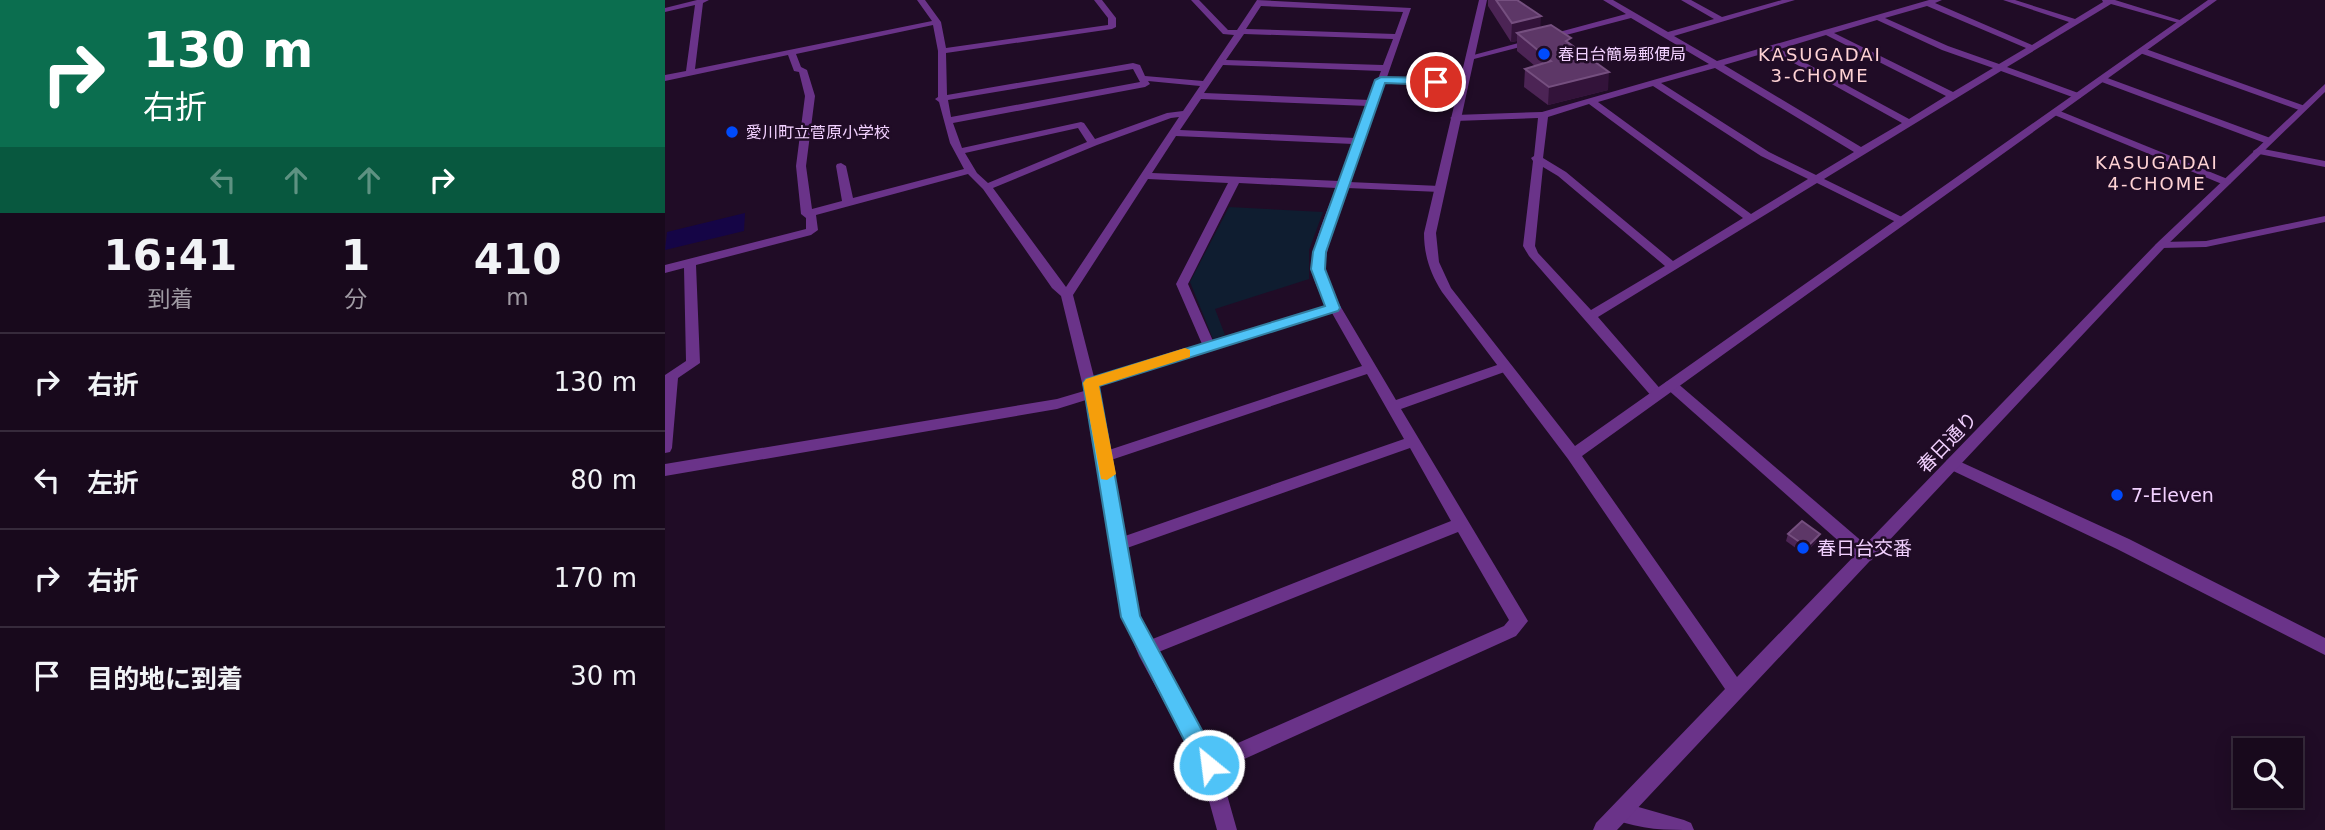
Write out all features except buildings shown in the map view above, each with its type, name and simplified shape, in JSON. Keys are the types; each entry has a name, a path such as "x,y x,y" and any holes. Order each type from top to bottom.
{"street":[{"path":"921,0 937,22 942,51 940,99 961,151 971,170 987,187 1056,285 1067,295 1092,389 1121,544 1131,617 1145,650 1209,765 1227,830"},
{"path":"1195,0 1226,33 1397,37"},
{"path":"1483,0 1430,233 1429,250 1434,269 1573,455 1737,692"},
{"path":"1607,0 1860,151"},
{"path":"1685,0 1721,20"},
{"path":"1763,0 1772,5"},
{"path":"1667,35 1791,0"},
{"path":"1455,118 1543,115 1938,0"},
{"path":"2007,0 2076,22"},
{"path":"1573,455 2213,0"},
{"path":"665,10 702,1 690,73"},
{"path":"1590,316 2108,1 2182,22"},
{"path":"1067,295 1260,2 1408,10 1342,185 1319,252 1318,269 1333,308 1519,621 1510,631 1209,765"},
{"path":"1927,3 2032,48"},
{"path":"942,51 1114,29 1112,18 1099,5"},
{"path":"1470,57 1632,15"},
{"path":"1879,18 1945,48 2077,96"},
{"path":"665,78 937,22"},
{"path":"1828,33 1953,96"},
{"path":"1774,49 1908,122"},
{"path":"2143,51 2302,108"},
{"path":"665,268 812,230 811,216 807,214 801,166 810,96 803,70 797,69 791,53"},
{"path":"1221,62 1464,82"},
{"path":"940,99 1056,83 1133,66 1137,67 1145,84 947,121"},
{"path":"1143,78 1207,83"},
{"path":"2102,79 2263,146 2325,164"},
{"path":"1656,84 1765,154 1902,221"},
{"name":"春日通り","path":"1603,830 2161,245 2325,88"},
{"path":"1199,96 1372,103"},
{"path":"1592,102 1750,218"},
{"path":"2055,112 2226,182"},
{"path":"987,187 1093,143 1170,115 1186,114"},
{"path":"1543,115 1536,158 1529,246 1533,254 1590,316 1665,390 1866,555"},
{"path":"961,151 1081,125 1093,143"},
{"path":"1175,133 1359,141"},
{"path":"1536,158 1562,174 1671,265"},
{"path":"841,166 848,203"},
{"path":"807,214 971,170"},
{"path":"1146,176 1440,189"},
{"path":"1209,346 1182,284 1235,180"},
{"path":"2161,245 2206,244 2325,219"},
{"path":"665,448 670,376 693,363 690,262"},
{"path":"665,470 1057,404 1209,346 1333,308"},
{"path":"1391,407 1505,367"},
{"path":"1104,457 1369,369"},
{"path":"1121,544 1412,442"},
{"path":"1952,464 2161,562 2325,647"},
{"path":"1145,650 1461,524"},
{"path":"1621,811 1683,830"}],"shaded area":[{"path":"1229,207 1323,212 1309,250 1309,279 1215,309 1225,335 1213,339 1190,282"},
{"path":"745,213 744,231 665,250 667,232"}],"slow traffic":[{"path":"1107,474 1091,383 1185,353"}],"place":[{"name":"春日台簡易郵便局","path":"1544,54"},
{"name":"愛川町立菅原小学校","path":"732,132"},
{"name":"7-Eleven","path":"2117,495"},
{"name":"春日台交番","path":"1803,548"}],"district":[{"name":"KASUGADAI 3-CHOME","path":"1820,65"},
{"name":"KASUGADAI 4-CHOME","path":"2157,173"}],"route":[{"path":"1209,765 1145,650 1131,617 1121,544 1091,383 1333,308 1318,269 1319,252 1381,80 1436,82"}]}
